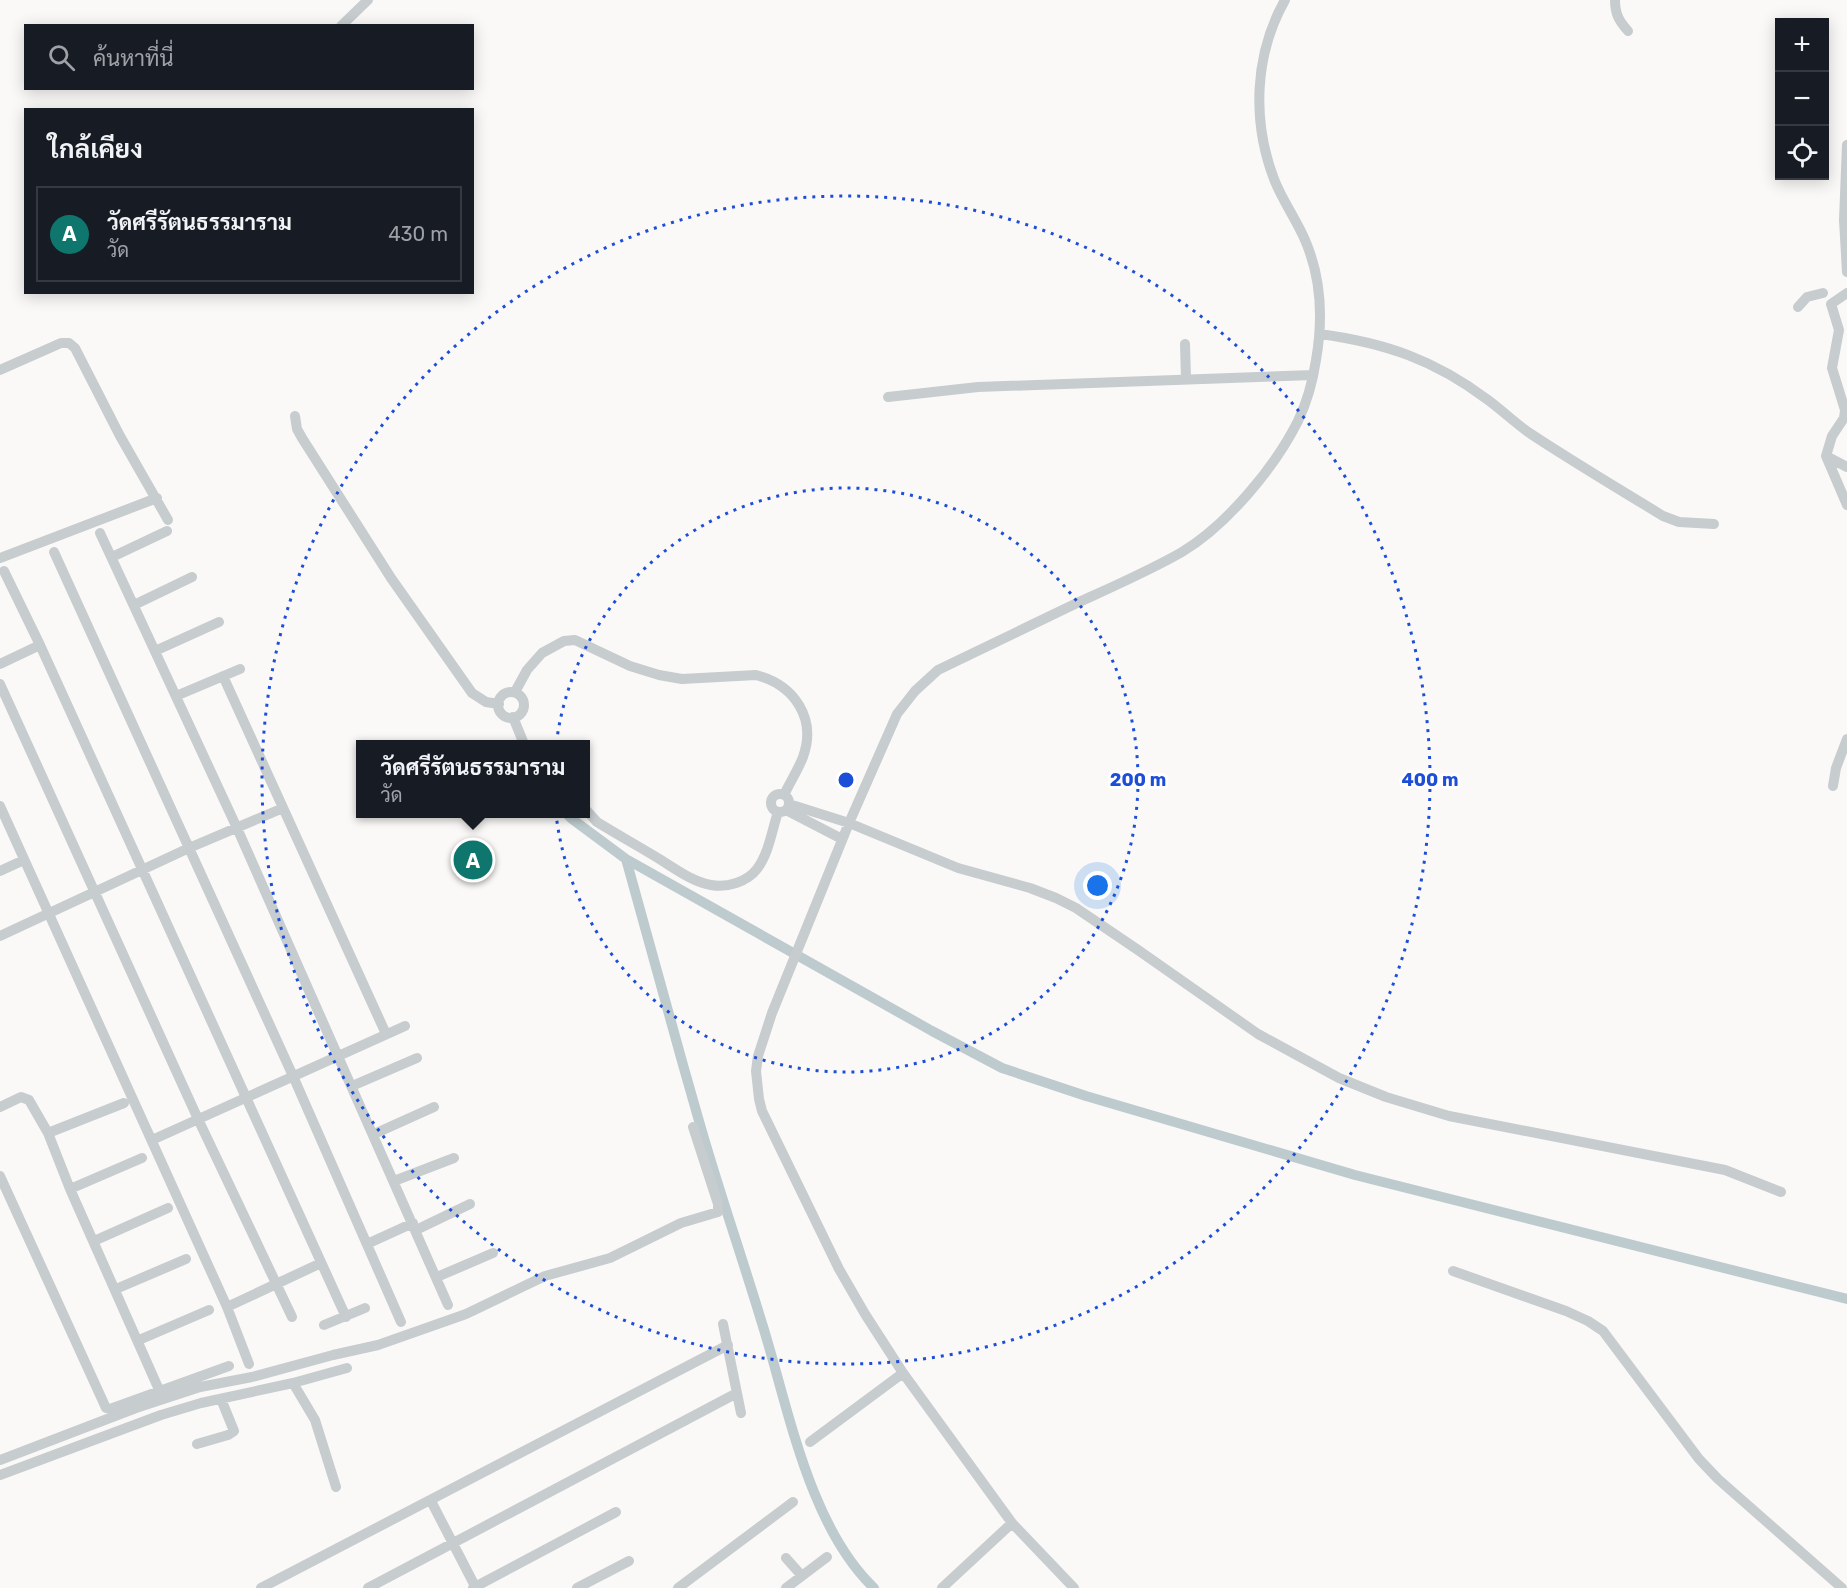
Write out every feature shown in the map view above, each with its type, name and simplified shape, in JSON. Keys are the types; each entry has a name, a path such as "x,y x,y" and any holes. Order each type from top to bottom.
{"street":[{"path":"343,24 368,0"},
{"path":"1074,1588 1012,1523 903,1373 865,1314 839,1269 762,1111 756,1071 758,1056 772,1013 842,838 897,714 915,691 938,670 1184,551 1224,520 1246,496 1281,451 1299,419 1313,375 1320,334 1319,297 1306,240 1275,180 1263,141 1259,107 1260,73 1267,42 1286,0"},
{"path":"1615,0 1615,13 1628,31"},
{"path":"1847,146 1844,220 1847,272"},
{"path":"1798,307 1807,297 1823,293"},
{"path":"1847,293 1831,304 1839,330 1832,368 1845,410 1844,418 1832,436 1826,456 1847,505"},
{"path":"1320,334 1357,339 1425,361 1479,393 1528,432 1664,516 1687,524 1713,524"},
{"path":"0,370 50,347 69,342 75,348 120,435 168,519"},
{"path":"1185,344 1186,379"},
{"path":"888,397 978,387 1313,375"},
{"path":"295,416 297,429 302,438 398,588 472,693 486,702 499,704"},
{"path":"1826,456 1847,467"},
{"path":"0,558 156,498"},
{"path":"112,557 167,531"},
{"path":"100,533 237,828 448,1305"},
{"path":"54,552 293,1076 401,1322"},
{"path":"4,571 40,645 346,1317"},
{"path":"134,605 192,577"},
{"path":"155,651 219,622"},
{"path":"515,692 527,670 542,652 564,641 575,640 630,666 659,675 682,679 756,675 789,692 798,701 806,718 806,744 803,756 768,845 757,868 749,876 738,882 722,886 711,885 687,876 597,822 590,815"},
{"path":"0,664 40,645"},
{"path":"176,696 240,669"},
{"path":"223,676 386,1034"},
{"path":"0,684 198,1119 292,1317"},
{"path":"513,717 520,714 524,706 522,697 515,692 510,692 502,696 499,704 501,712 513,717 522,740"},
{"path":"1833,786 1836,768 1847,739"},
{"path":"784,805 812,824 842,838"},
{"path":"784,805 816,812 958,868 1030,888 1056,898 1076,908 1258,1034 1339,1078 1390,1098 1449,1116 1715,1168 1781,1192"},
{"path":"0,936 95,894 189,848 283,808"},
{"path":"1,810 227,1307 249,1364"},
{"path":"812,824 816,812"},
{"path":"0,871 24,860"},
{"path":"152,1140 405,1026"},
{"path":"352,1086 417,1058"},
{"path":"0,1107 24,1097 29,1100 48,1133 70,1189 139,1340 160,1392"},
{"path":"48,1133 124,1103"},
{"path":"374,1134 434,1107"},
{"path":"0,1460 136,1408 200,1387 252,1377 387,1341 466,1314 545,1276 610,1258 681,1223 718,1212 718,1204 693,1127"},
{"path":"70,1189 142,1158"},
{"path":"394,1181 454,1158"},
{"path":"0,1176 104,1405 110,1409 229,1366"},
{"path":"368,1244 470,1204"},
{"path":"94,1241 168,1208"},
{"path":"437,1277 493,1253"},
{"path":"116,1289 186,1259"},
{"path":"227,1307 321,1263"},
{"path":"1452,1271 1566,1311 1603,1331 1699,1459 1718,1479 1842,1588"},
{"path":"324,1326 365,1308"},
{"path":"139,1340 209,1310"},
{"path":"723,1323 741,1413"},
{"path":"261,1588 728,1345"},
{"path":"0,1475 161,1415 347,1368"},
{"path":"810,1442 903,1373"},
{"path":"292,1383 315,1420 336,1487"},
{"path":"368,1588 737,1393"},
{"path":"197,1444 228,1436 234,1431 221,1398"},
{"path":"431,1501 475,1588 616,1512"},
{"path":"678,1588 793,1502"},
{"path":"942,1588 1012,1523"},
{"path":"786,1588 827,1557"},
{"path":"786,1558 802,1576"},
{"path":"577,1588 629,1561"}],"waterway":[{"path":"571,818 626,859 1002,1068 1086,1096 1355,1175 1847,1299"},
{"path":"626,859 706,1146 803,1462 832,1532 851,1562 874,1588"}],"place":[{"name":"วัดศรีรัตนธรรมาราม","path":"473,860"}]}
